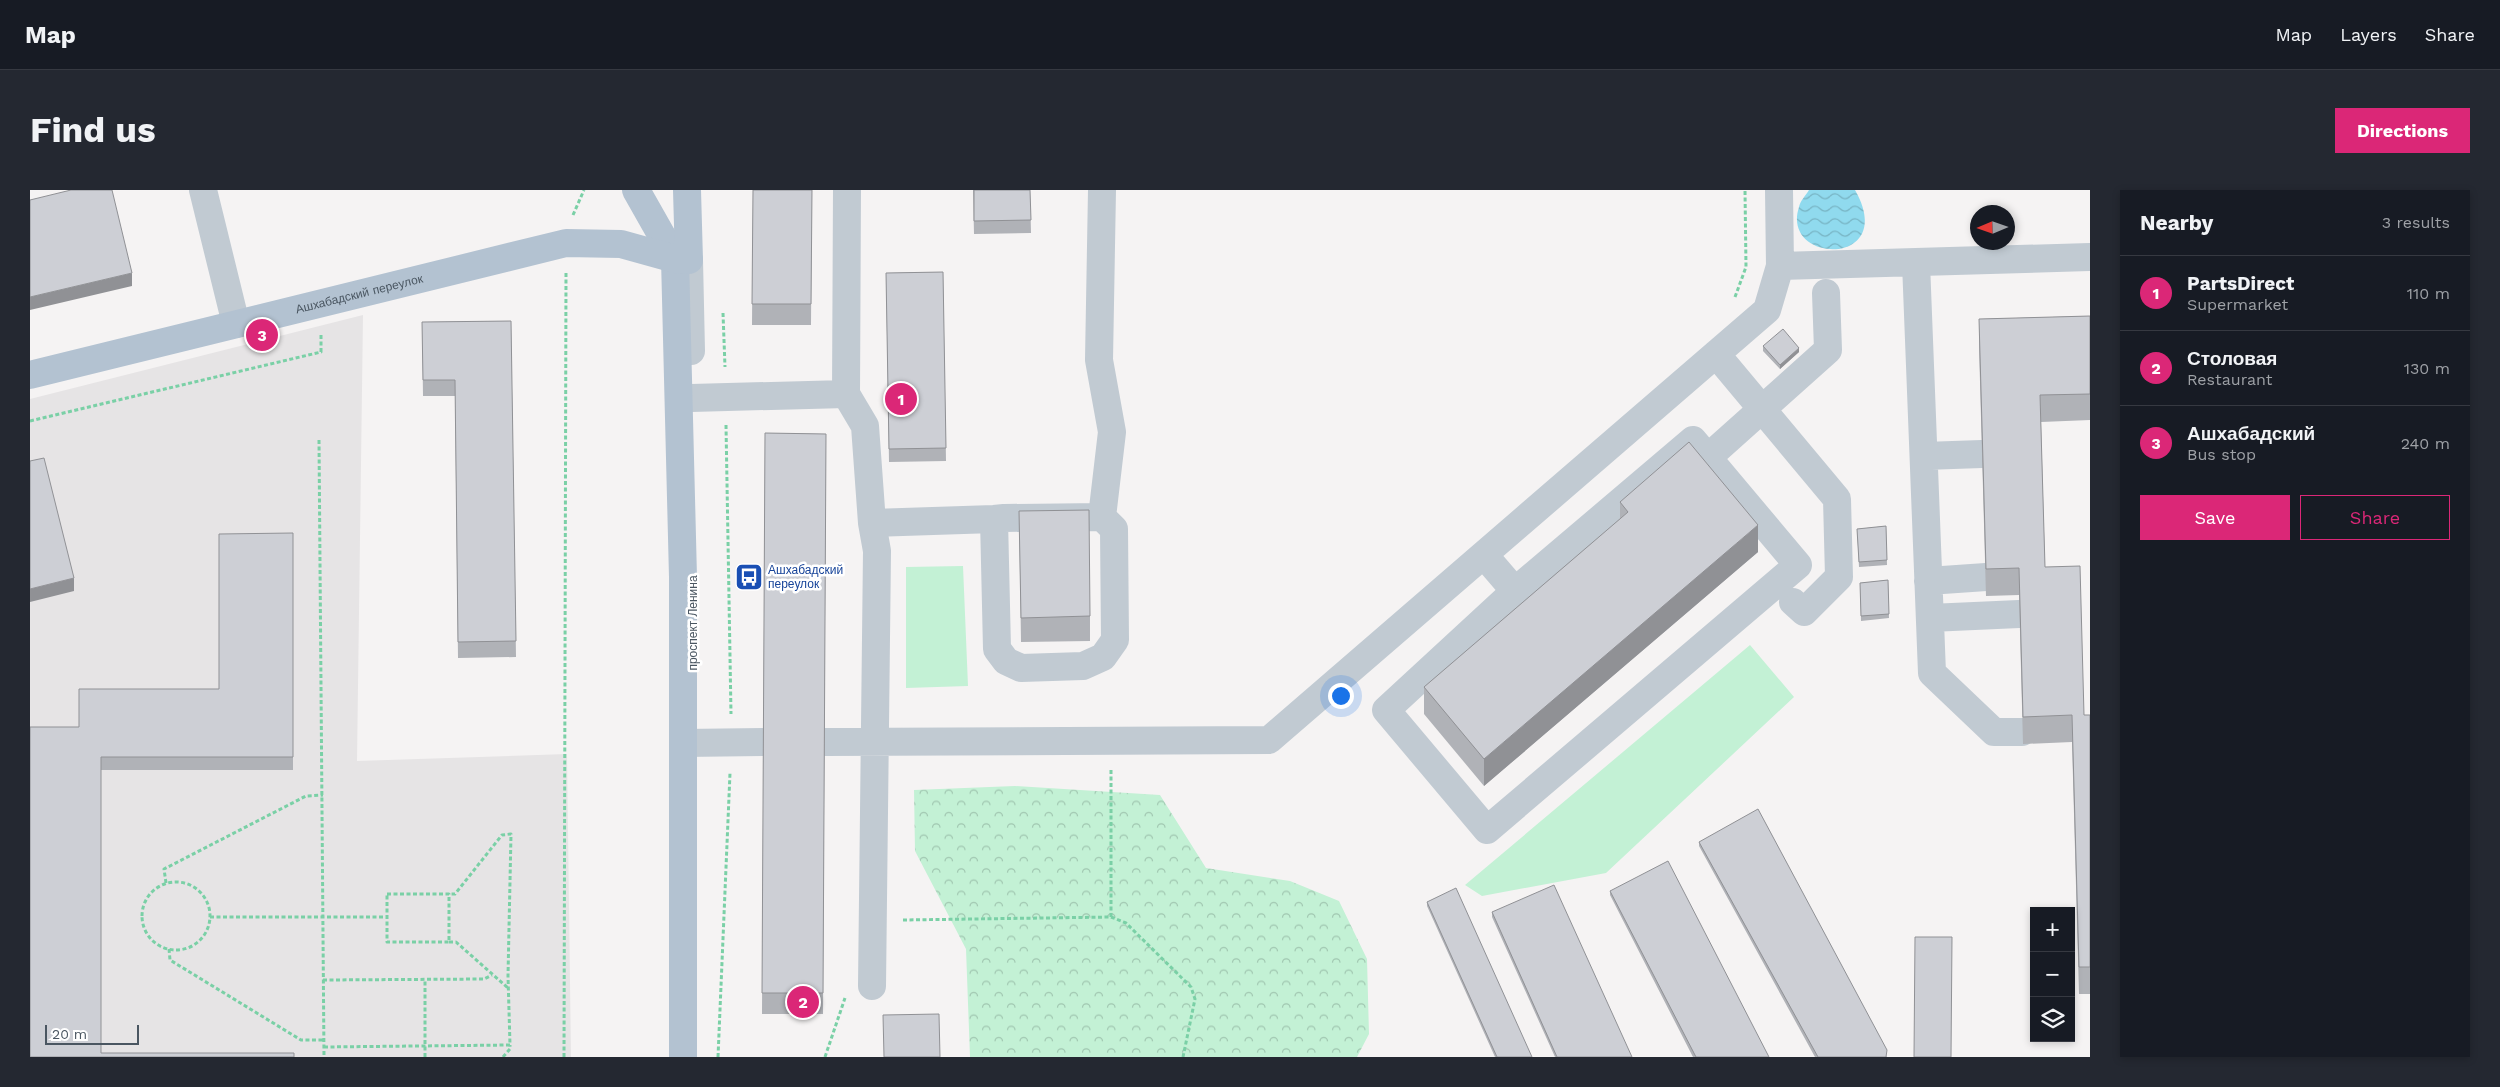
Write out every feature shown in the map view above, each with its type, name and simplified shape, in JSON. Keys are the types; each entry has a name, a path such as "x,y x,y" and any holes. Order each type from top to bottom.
{"main road":[{"name":"проспект Ленина","path":"636,190 682,259"},
{"name":"проспект Ленина","path":"682,259 687,190"},
{"name":"Ашхабадский переулок","path":"30,375 566,243 620,244 682,259"},
{"path":"682,259 683,577 688,743 683,1057"}],"street":[{"path":"203,190 236,324"},
{"path":"847,190 846,394 865,426 872,523 877,551 872,986"},
{"path":"1102,190 1099,360 1112,432 1102,517"},
{"path":"824,742 1269,740 1767,310 1780,266 1779,190"},
{"path":"1780,266 2090,257"},
{"name":"проспект Ленина","path":"682,259 692,398 688,743 691,1057"},
{"path":"1916,263 1932,673 1994,732 2022,732"},
{"path":"1714,452 1828,350 1826,294"},
{"path":"1716,354 1837,499 1839,577 1804,612 1793,602"},
{"path":"692,398 846,394"},
{"path":"1693,440 1798,565 1487,830 1386,710 1515,591 1693,440"},
{"path":"1924,456 1982,454"},
{"path":"872,523 994,518 1102,517 1114,528 1115,640 1104,656 1084,666 1021,668 1006,661 997,649 994,518"},
{"path":"1484,555 1515,591"},
{"path":"1928,581 1986,577"},
{"path":"1930,618 2019,614"},
{"path":"688,743 763,742"}],"path":[{"path":"564,1057 566,243 576,206 584,190"},
{"path":"1734,298 1746,267 1746,190"},
{"path":"718,1057 731,742 726,398 722,312"},
{"path":"30,421 321,352"},
{"path":"319,440 324,1057"},
{"path":"1110,764 1111,917"},
{"path":"166,883 164,869 306,796 323,795"},
{"path":"503,1057 510,1049 508,989 511,834 502,835 455,894 387,894 387,942 456,942 508,989"},
{"path":"166,883 186,883 195,888 207,902 210,917 207,931 201,939 185,949 169,949 157,944 150,938 142,920 145,901 150,893 166,883"},
{"path":"448,894 449,942"},
{"path":"210,917 387,917"},
{"path":"873,920 1111,917 1126,923 1190,987 1194,999 1183,1057"},
{"path":"169,949 170,960 301,1040 324,1040"},
{"path":"323,980 484,979 492,975"},
{"path":"425,1057 426,979"},
{"path":"825,1057 849,986 872,986"},
{"path":"324,1048 510,1045"}],"shaded area":[{"path":"363,315 357,761 567,754 571,1057 30,1057 30,399"}],"green space":[{"path":"963,566 968,686 906,688 906,567"},
{"path":"1750,645 1794,697 1606,873 1482,896 1465,885"},
{"path":"1015,786 1160,795 1206,868 1290,881 1339,901 1367,959 1369,1034 1357,1057 970,1057 966,949 915,851 914,790"}],"water":[{"path":"1809,190 1855,190 1864,215 1862,233 1852,245 1836,249 1820,247 1806,240 1798,226 1799,207"}],"building":[{"path":"71,190 112,190 132,273 30,297 30,200"},
{"path":"753,190 812,190 811,304 752,304"},
{"path":"974,190 1030,190 1031,220 974,221"},
{"path":"943,272 946,448 889,449 886,273"},
{"path":"2090,316 2090,394 2040,395 2045,567 2080,566 2084,715 2090,715 2090,967 2079,967 2072,715 2023,717 2019,568 1986,569 1979,319"},
{"path":"511,321 516,641 458,642 455,380 423,380 422,322"},
{"path":"1783,329 1799,348 1780,365 1763,346"},
{"path":"765,433 826,434 823,993 762,993"},
{"path":"1689,442 1758,525 1484,759 1424,687 1628,512 1620,502"},
{"path":"44,458 74,578 30,589 30,461"},
{"path":"1089,510 1090,616 1021,618 1019,511"},
{"path":"1886,526 1887,560 1859,562 1857,529"},
{"path":"293,533 293,757 101,757 101,1053 294,1053 294,1057 30,1057 30,727 79,727 79,689 219,689 219,534"},
{"path":"1888,580 1889,614 1861,616 1860,583"},
{"path":"1758,809 1887,1050 1886,1057 1818,1057 1699,842"},
{"path":"1668,861 1769,1057 1696,1057 1610,891"},
{"path":"1554,885 1632,1057 1557,1057 1492,912"},
{"path":"1456,888 1532,1057 1497,1057 1427,902"},
{"path":"1915,937 1952,937 1951,1057 1914,1057"},
{"path":"939,1014 940,1057 884,1057 883,1015"}],"place":[{"name":"Ашхабадский","path":"262,335"},
{"name":"PartsDirect","path":"901,399"},
{"name":"Ашхабадский переулок","path":"749,577"},
{"name":"Столовая","path":"803,1002"}]}
